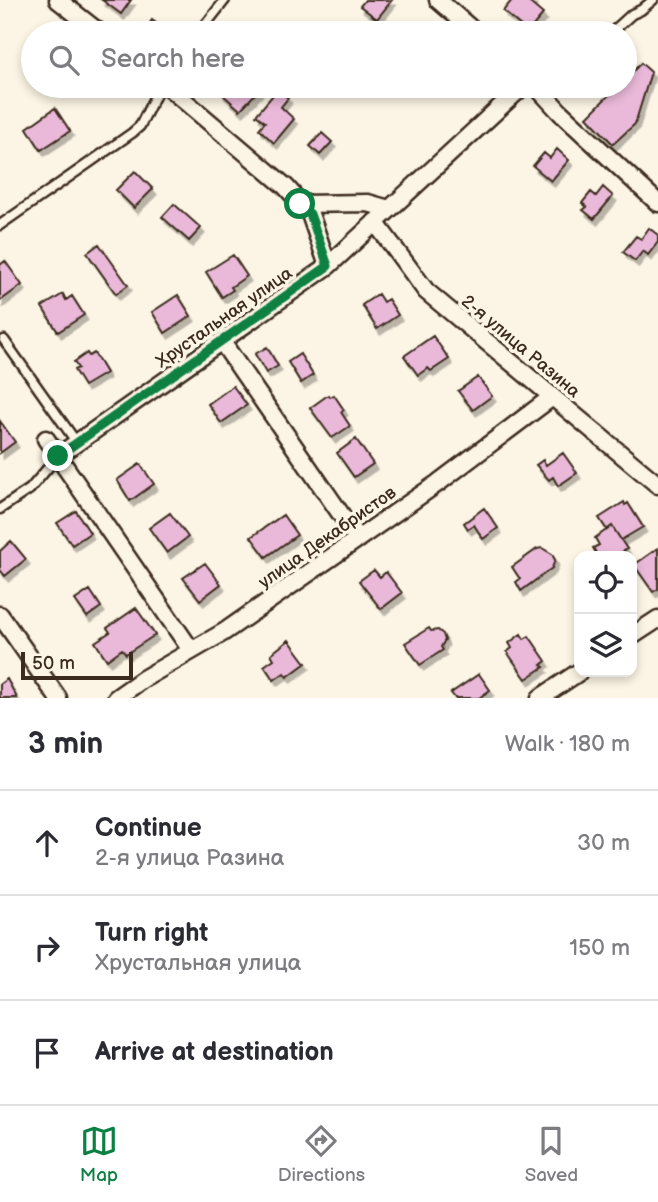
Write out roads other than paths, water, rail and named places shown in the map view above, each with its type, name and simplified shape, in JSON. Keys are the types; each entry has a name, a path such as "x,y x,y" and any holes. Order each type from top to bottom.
{"street":[{"path":"58,0 85,21"},
{"path":"438,0 462,21"},
{"path":"181,98 286,187 310,214 328,266"},
{"name":"Хрустальная улица","path":"58,456 328,266 510,98"},
{"path":"551,98 561,112 658,202"},
{"path":"300,204 368,203 389,208"},
{"name":"2-я улица Разина","path":"375,222 426,292 658,485"},
{"path":"222,342 358,539"},
{"name":"улица Декабристов","path":"116,698 224,632 438,483 552,397"},
{"path":"46,439 191,650"},
{"path":"637,633 658,619"},
{"path":"2,620 58,698"},
{"path":"540,698 574,675"}],"lane":[{"path":"208,21 225,0"},
{"path":"624,21 653,0"},
{"path":"0,225 132,133 140,126 154,98"},
{"path":"4,340 77,443"},
{"name":"Хрустальная улица","path":"0,509 30,489 58,456"}]}
